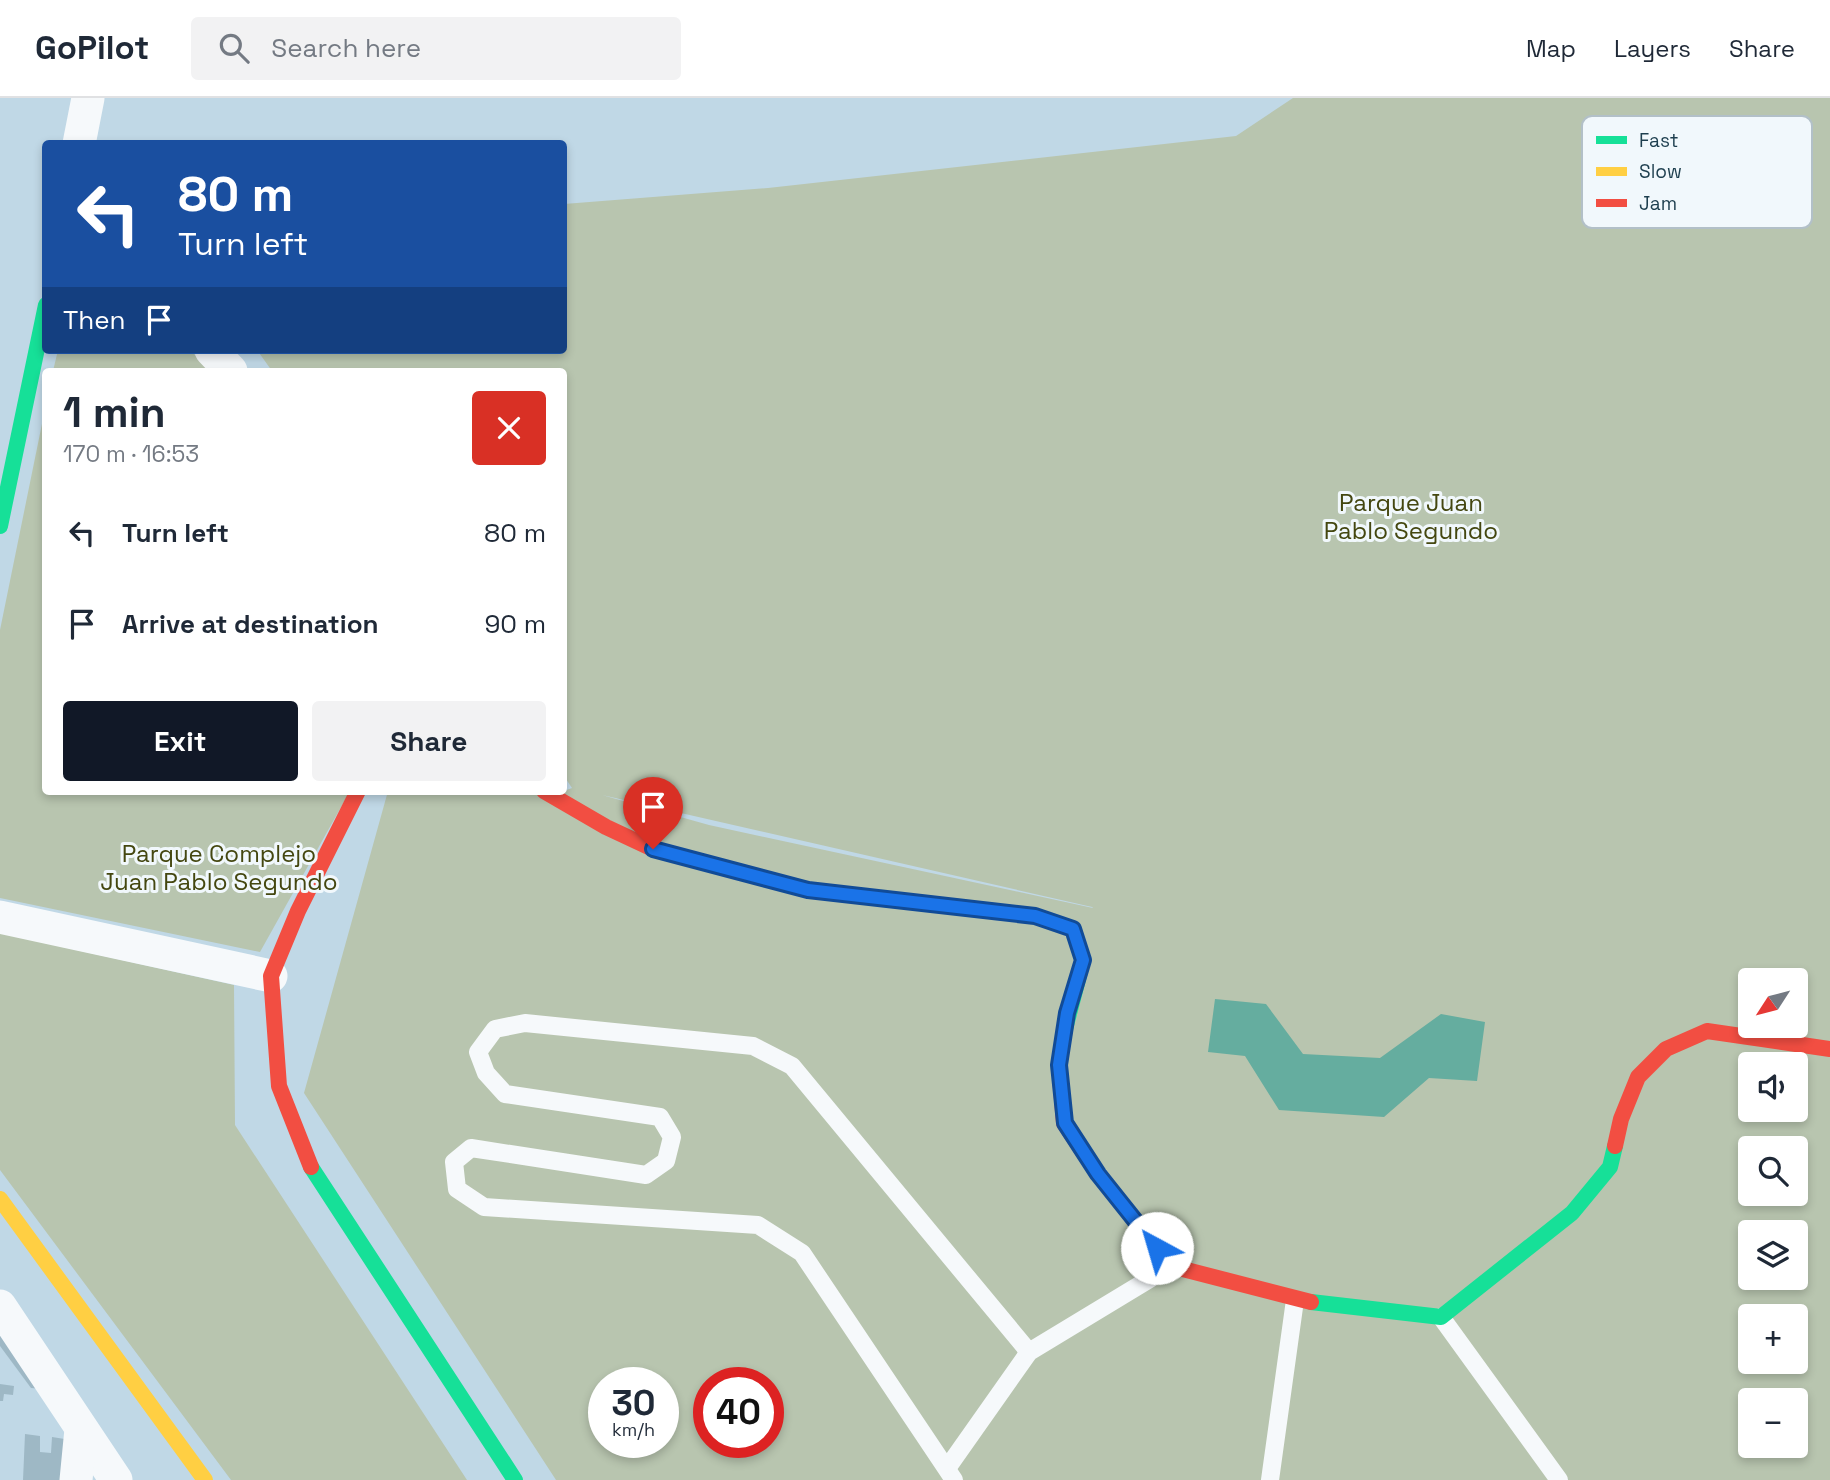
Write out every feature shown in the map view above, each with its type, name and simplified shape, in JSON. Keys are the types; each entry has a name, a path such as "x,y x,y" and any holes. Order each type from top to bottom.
{"street":[{"path":"80,140 88,98"},
{"path":"0,526 42,324"},
{"path":"215,354 229,368"},
{"path":"356,795 298,911 271,976 279,1086 314,1176 515,1480"},
{"path":"551,795 606,827 653,849 808,890 1035,916 1073,929 1083,960 1067,1013 1059,1065 1065,1123 1098,1174 1171,1266 1295,1300 1441,1317 1572,1213 1611,1167 1621,1119 1638,1077 1666,1049 1707,1031 1830,1049"},
{"path":"0,918 271,976"},
{"path":"0,1199 205,1480"},
{"path":"0,1307 116,1480"},
{"path":"76,1480 82,1429"}],"lane":[{"path":"1029,1352 792,1066 753,1046 525,1023 495,1029 478,1052 486,1073 505,1094 660,1117 672,1137 666,1161 646,1175 471,1148 454,1162 457,1189 484,1207 758,1225 802,1253 951,1473 1029,1352 1171,1266"},
{"path":"1270,1480 1295,1300"},
{"path":"1441,1317 1559,1480"}],"green space":[{"name":"Parque Juan Pablo Segundo","path":"1293,98 1830,98 1830,1480 556,1480 304,1093 387,795 567,795 567,790 572,788 567,780 567,368 270,368 260,354 567,354 567,204 768,188 1236,136","holes":["602,795 1092,907 1093,908 709,825"]},
{"path":"57,354 194,354 208,368 54,368"},
{"name":"Parque Complejo Juan Pablo Segundo","path":"42,424 42,795 348,795 260,952 0,898 0,630"},
{"name":"Parque Complejo Juan Pablo Segundo","path":"0,933 234,985 235,1125 467,1480 231,1480 0,1170"}],"shaded area":[{"path":"1215,999 1266,1004 1303,1054 1380,1058 1441,1014 1485,1022 1477,1081 1429,1078 1384,1117 1279,1110 1245,1056 1208,1052"}],"building":[{"path":"0,1317 54,1390 31,1388 0,1346"},
{"path":"0,1384 14,1386 13,1395 4,1394 3,1401 0,1401"},
{"path":"25,1434 40,1436 40,1452 51,1453 52,1437 71,1440 69,1480 23,1480"}],"traffic: fast":[{"path":"0,526 42,324"},
{"path":"843,894 1035,916 1073,929 1083,960 1065,1029"},
{"path":"1311,1302 1441,1317 1572,1213 1610,1167 1615,1146"},
{"path":"311,1167 515,1480"}],"traffic: slow":[{"path":"0,1199 205,1480"}],"traffic: jam":[{"path":"311,1167 279,1086 271,976 298,911 356,795"},
{"path":"551,795 606,827 653,849 808,890 843,894"},
{"path":"1065,1029 1059,1065 1064,1123 1098,1174 1171,1266 1311,1302"},
{"path":"1615,1146 1621,1119 1638,1077 1666,1049 1707,1031 1830,1049"}],"route":[{"path":"653,849 808,890 1035,916 1073,929 1083,960 1067,1013 1059,1065 1065,1123 1098,1174 1157,1248"}]}
